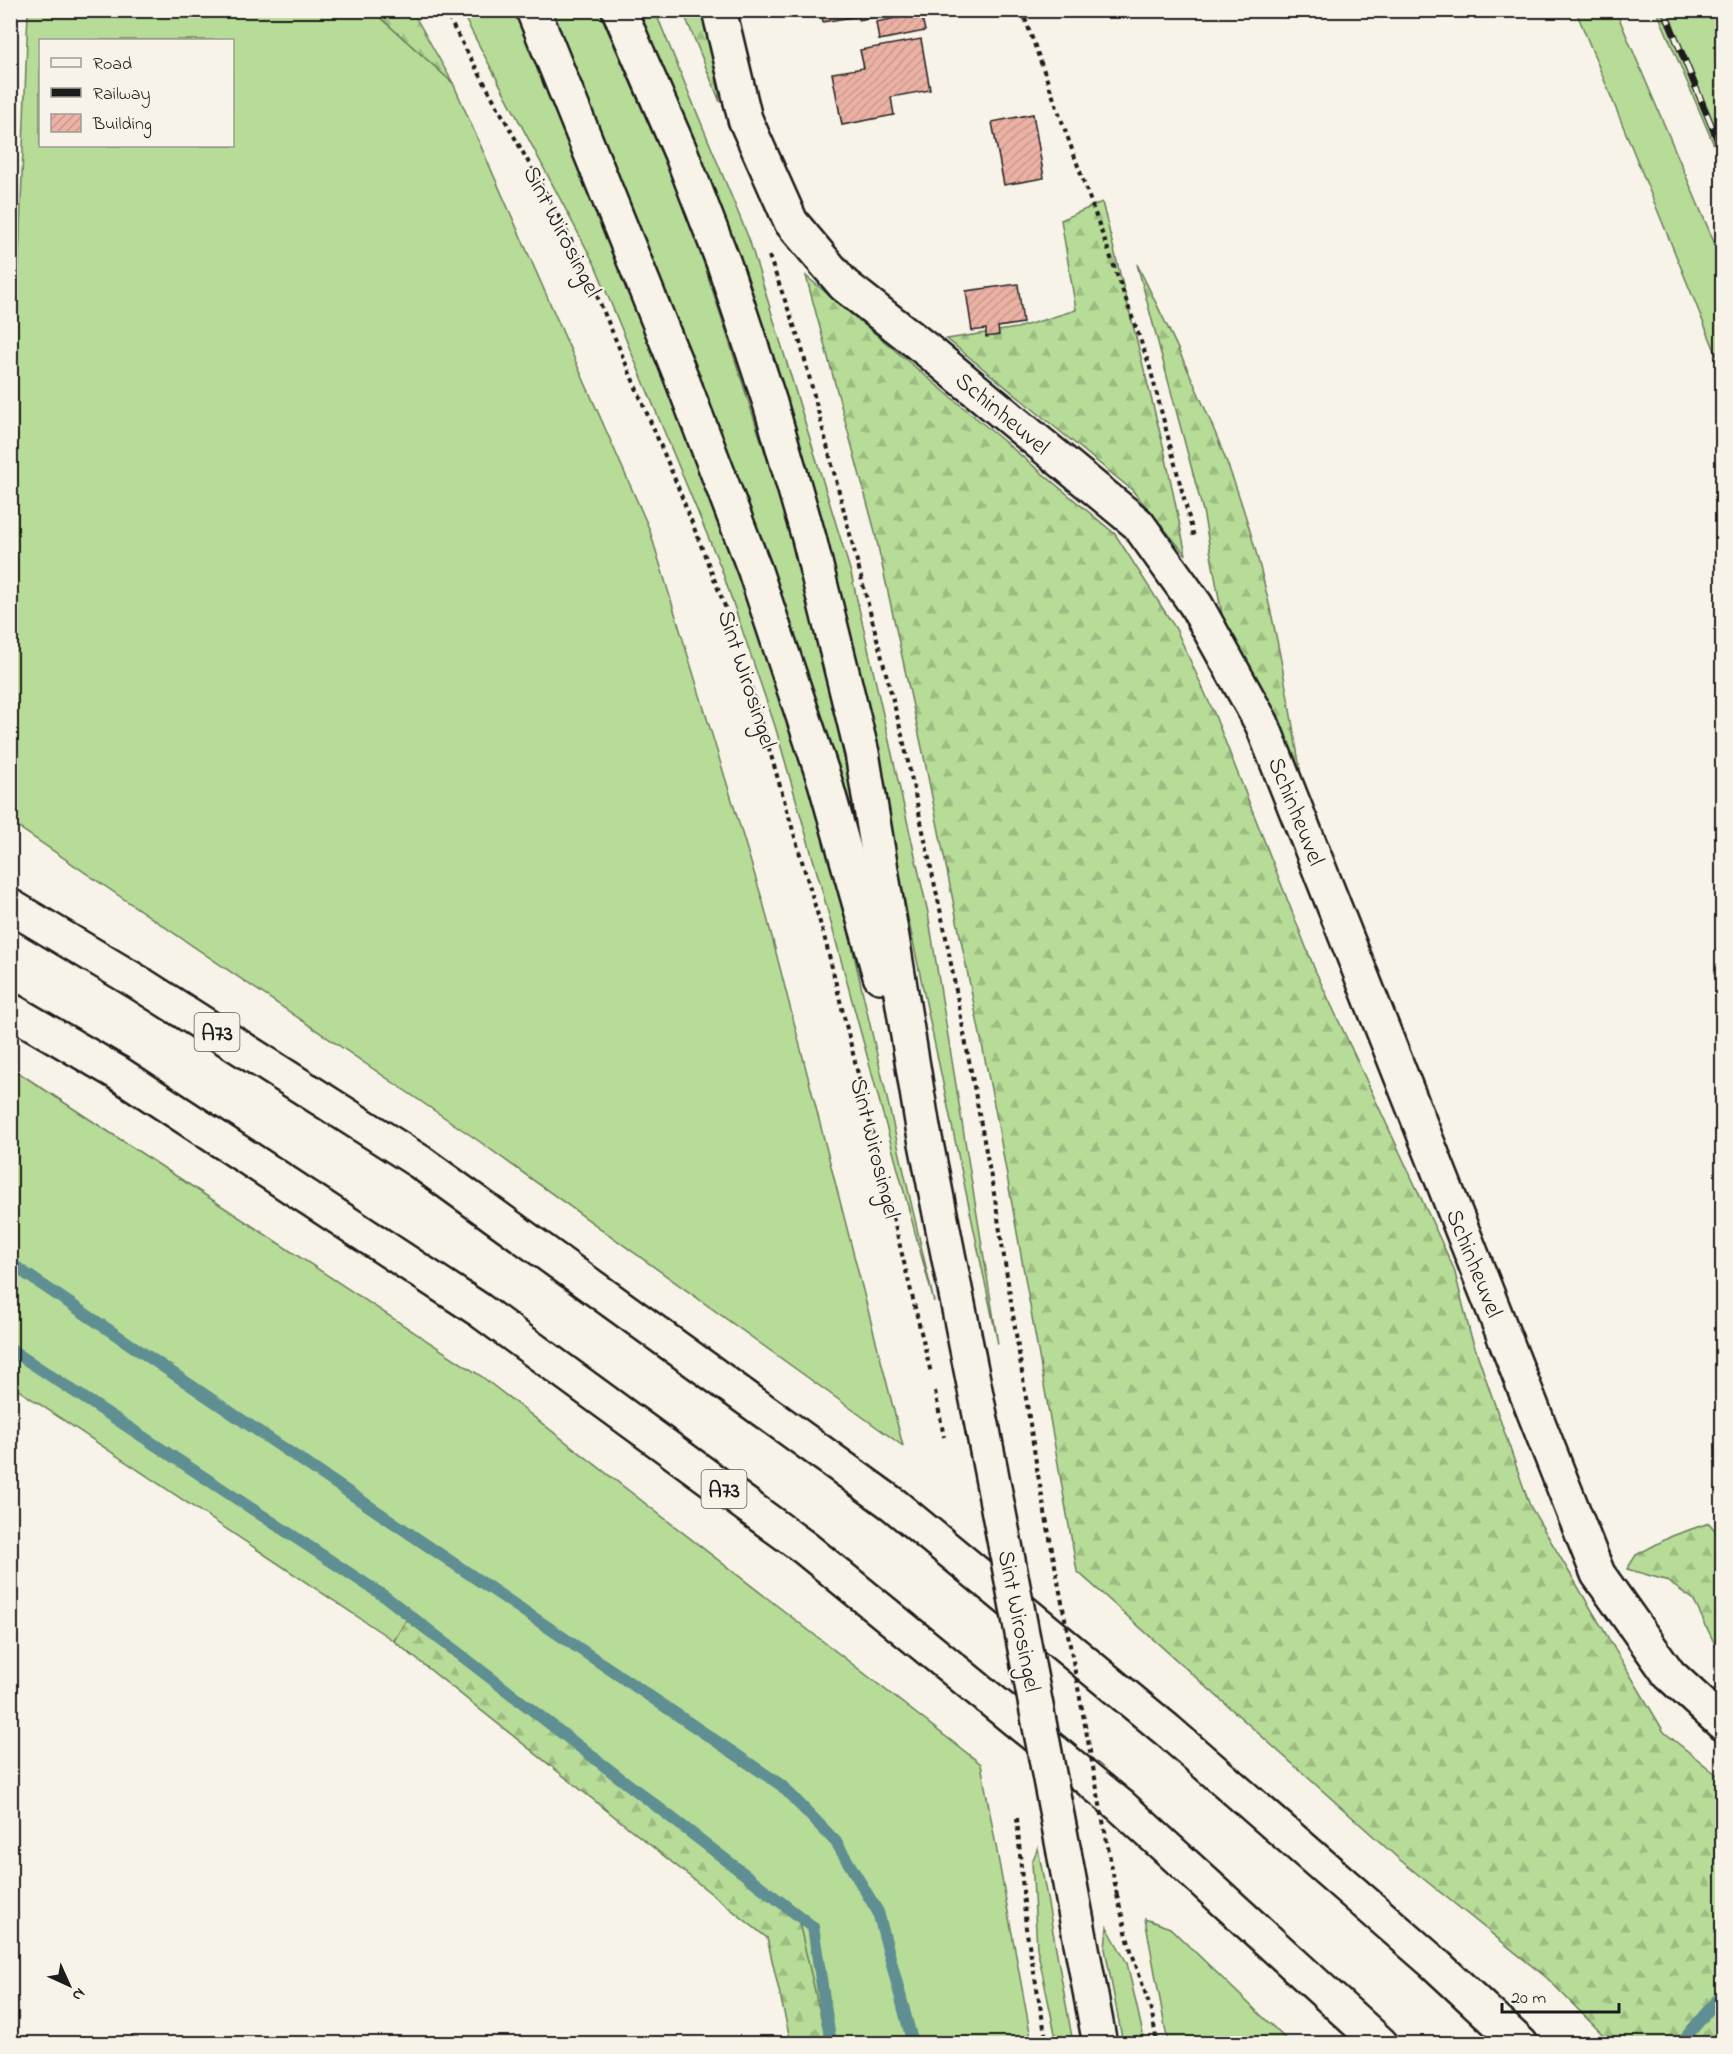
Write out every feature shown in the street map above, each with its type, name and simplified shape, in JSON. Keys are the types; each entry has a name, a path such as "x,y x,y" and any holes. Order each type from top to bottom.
{"main road":[{"name":"Sint Wirosingel","path":"533,10 666,341 755,571 825,782 923,1128"},
{"name":"Sint Wirosingel","path":"619,10 681,153 724,264 770,403 809,538 862,753 923,1128 1100,2043"},
{"name":"Schinheuvel","path":"718,10 745,119 791,222 844,285 932,354 1138,524 1196,605 1262,724 1598,1574 1669,1674 1722,1723"},
{"name":"A73","path":"10,906 139,983 420,1162 894,1505 1168,1731 1433,1962 1521,2043"},
{"name":"A73","path":"10,1010 118,1073 478,1309 806,1548 1121,1806 1381,2043"}],"path":[{"name":"Sint Wirosingel","path":"444,10 583,263 674,477 727,613"},
{"path":"1022,10 1149,364 1197,547"},
{"name":"Sint Wirosingel","path":"749,679 826,943 935,1391"},
{"name":"Sint Wirosingel","path":"1038,1475 1117,1895 1129,1944 1152,2013 1157,2043"},
{"path":"1017,1814 1026,1928 1047,2043"}],"green space":[{"path":"28,11 373,11 453,83 649,528 763,902 903,1446 476,1139 11,822 10,296 18,286"},
{"path":"373,11 412,11 453,83"},
{"path":"461,11 514,11 720,520 790,720 833,864 934,1302 775,726 721,568 595,265"},
{"path":"548,11 599,11 689,217 788,524 830,693 868,868 813,689 744,492"},
{"path":"632,11 655,11 749,239 851,573 928,913 998,1344 837,581 724,224"},
{"path":"683,11 707,11 720,102"},
{"path":"1576,11 1616,11 1722,261 1722,368"},
{"path":"1657,11 1718,11 1722,22 1722,164"},
{"path":"1102,202 1164,449 1186,555 1132,490 947,339 1017,328 1076,310 1061,220"},
{"path":"1137,264 1203,404 1237,490 1270,607 1306,806 1224,626 1203,511"},
{"path":"806,276 1115,534 1176,629 1214,713 1315,970 1454,1269 1470,1333 1530,1506 1664,1732 1722,1779 1722,2043 1611,2043 1547,1978 1400,1860 1077,1571 996,1114 924,757 874,528"},
{"path":"10,1067 481,1376 981,1764 1032,2043 827,2043 796,1914 406,1621 394,1641 11,1385"},
{"path":"1709,1523 1722,1539 1722,1659 1693,1599 1665,1580 1627,1569 1636,1555 1672,1536"},
{"path":"406,1620 797,1914 827,2043 791,2043 767,1938 394,1641"},
{"path":"1038,1848 1073,2043 1057,2043 1037,1948 1032,1862"},
{"path":"1145,1919 1170,1928 1290,2043 1168,2043"},
{"path":"1107,1927 1127,1963 1145,2043 1123,2043 1105,1949"}],"building":[{"path":"821,10 890,10 891,14 859,20 858,16 823,22"},
{"path":"921,13 925,31 879,40 876,22"},
{"path":"921,39 930,90 891,97 894,115 842,125 832,73 864,68 860,50"},
{"path":"1033,114 1044,178 1004,185 992,122"},
{"path":"1018,284 1023,323 998,327 999,335 986,337 986,329 972,331 966,291"}],"waterway":[{"path":"10,1263 781,1785 836,1842 878,1912 913,2044"},
{"path":"10,1349 387,1598 813,1927 831,2044"},
{"path":"1680,2044 1722,1994"}],"railway":[{"path":"1664,10 1722,151"}]}
